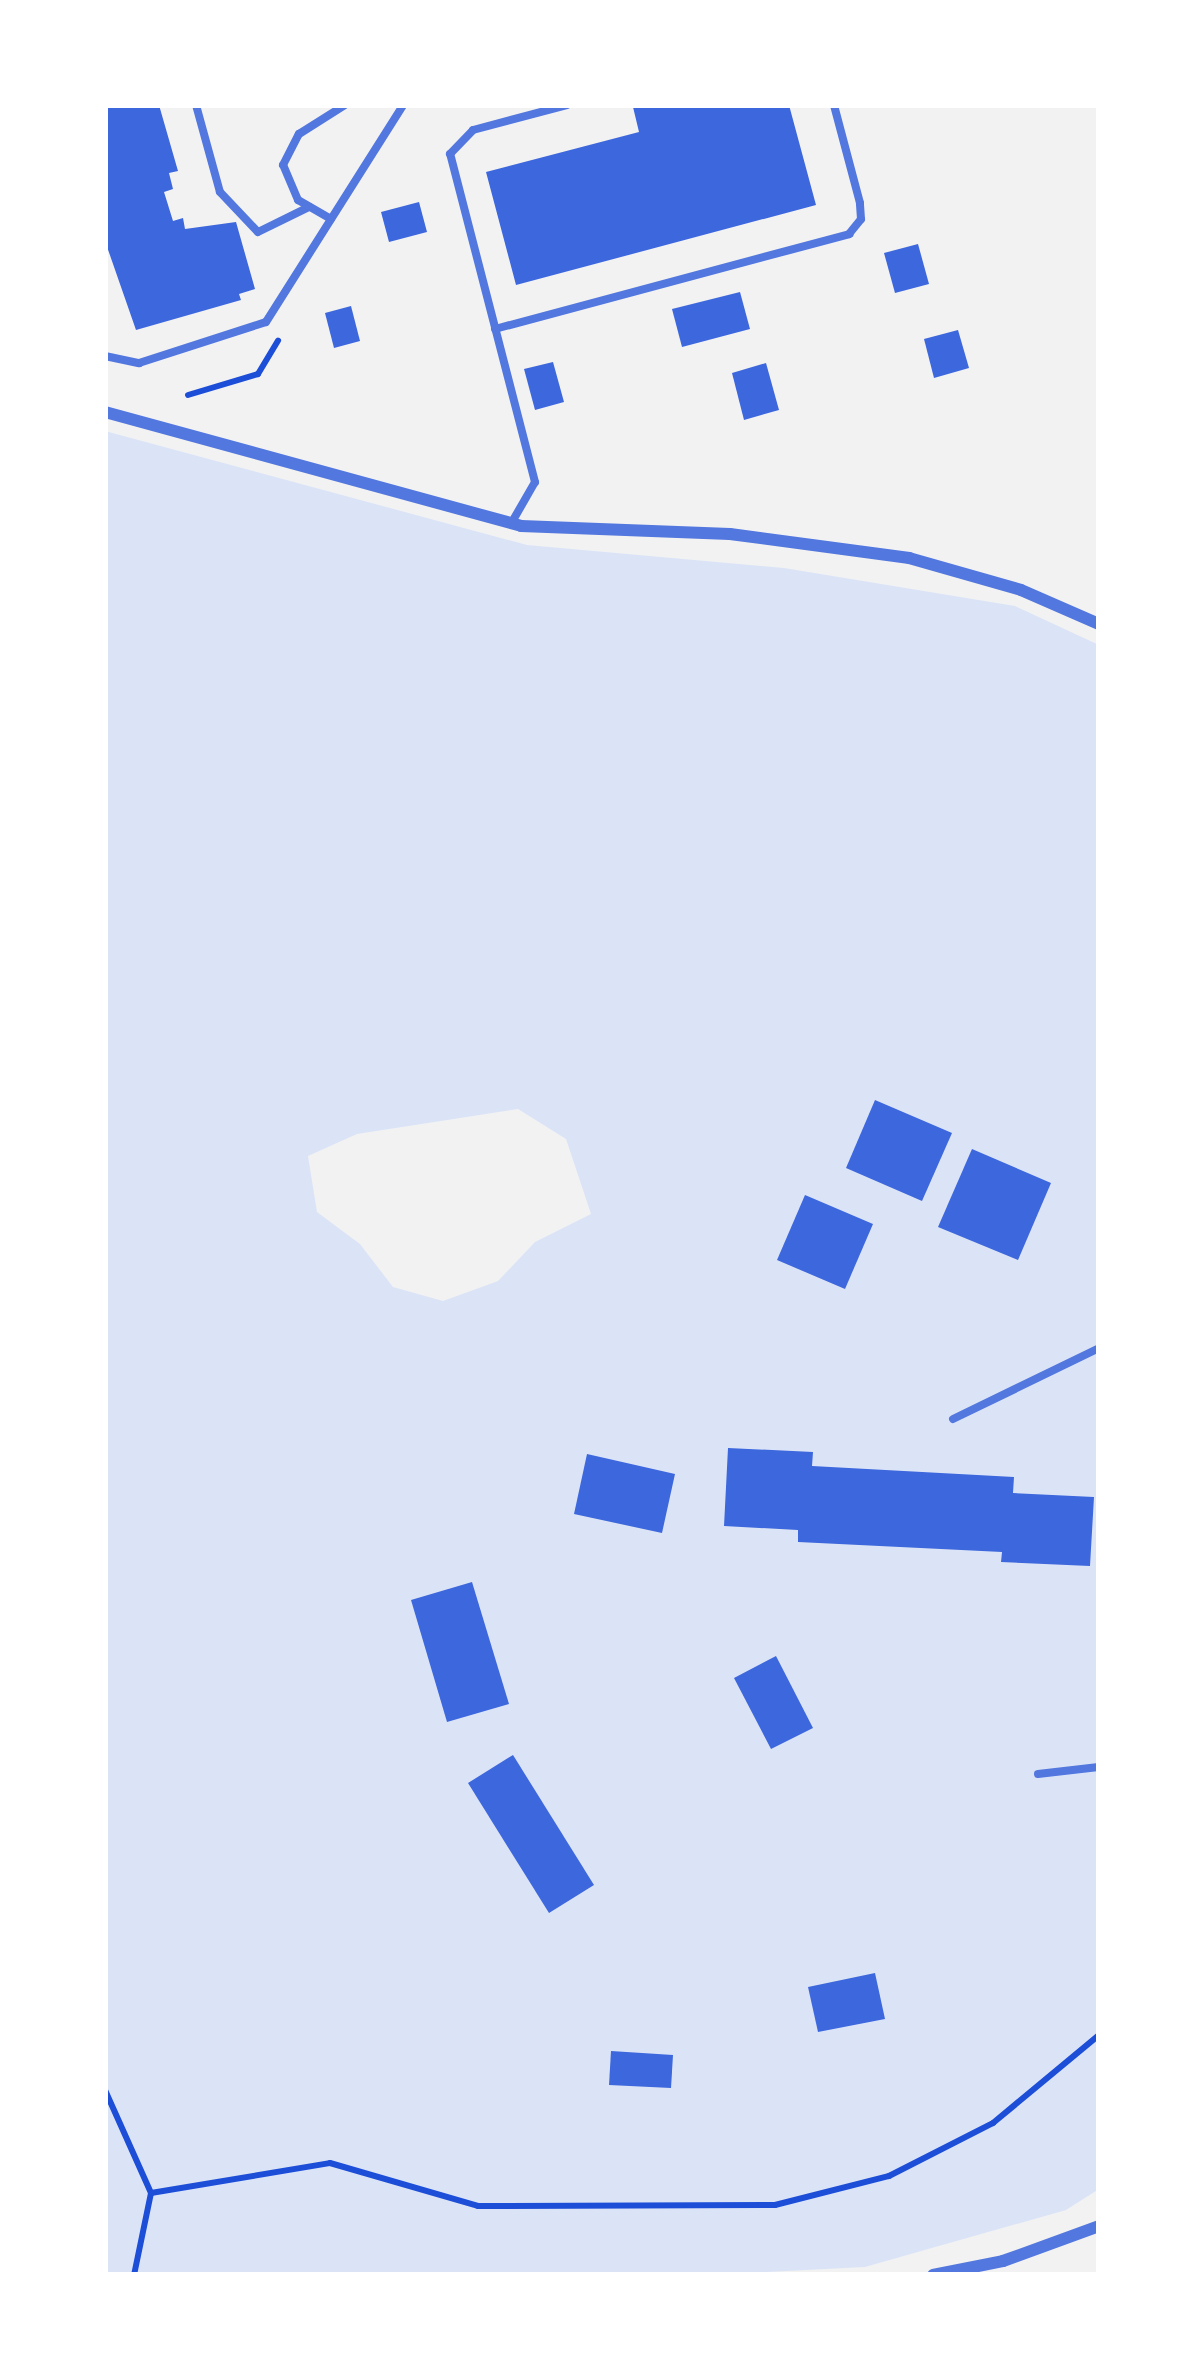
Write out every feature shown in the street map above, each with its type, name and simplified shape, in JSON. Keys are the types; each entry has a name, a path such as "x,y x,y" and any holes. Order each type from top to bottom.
{"street":[{"path":"105,412 511,523 730,534 909,558 1021,590 1099,624"},
{"path":"933,2275 1004,2261 1099,2226"}],"lane":[{"path":"196,105 220,193 258,232 308,207"},
{"path":"331,220 289,190 285,153 298,134 345,105"},
{"path":"105,356 139,363 266,322 403,105"},
{"path":"511,523 535,482 450,154 473,130 567,105"},
{"path":"495,329 849,234 860,203 834,105"},
{"path":"953,1419 1099,1348"},
{"path":"1038,1774 1099,1767"}],"path":[{"path":"151,2193 330,2163 478,2206 775,2205 889,2176 992,2123 1099,2035"},
{"path":"105,2090 151,2193 134,2275"}],"shaded area":[{"path":"105,431 527,545 784,568 1015,606 1099,645 1099,2189 1066,2210 865,2267 707,2275 105,2275","holes":["518,1109 566,1139 591,1214 535,1242 498,1281 443,1301 393,1287 360,1244 317,1212 308,1156 357,1134"]}],"building":[{"path":"105,105 159,105 178,171 169,173 173,189 164,192 173,221 183,218 185,229 236,222 255,289 239,294 241,300 136,330 105,241"},
{"path":"789,105 816,205 516,285 486,172 639,132 633,107"},
{"path":"419,202 427,232 389,242 381,212"},
{"path":"918,244 929,284 895,293 884,253"},
{"path":"740,292 750,329 682,347 672,309"},
{"path":"351,306 360,341 334,348 325,313"},
{"path":"958,330 969,368 934,378 924,339"},
{"path":"553,362 564,402 535,410 524,369"},
{"path":"766,363 779,410 744,420 732,373"},
{"path":"875,1100 952,1133 922,1201 846,1168"},
{"path":"972,1149 1051,1183 1018,1260 938,1227"},
{"path":"805,1195 873,1224 845,1289 777,1260"},
{"path":"728,1448 813,1452 812,1466 1014,1477 1013,1493 1094,1497 1090,1566 1001,1562 1002,1552 798,1542 798,1530 724,1526"},
{"path":"587,1454 675,1474 662,1533 574,1514"},
{"path":"472,1582 509,1704 447,1722 411,1600"},
{"path":"776,1656 813,1728 771,1749 734,1678"},
{"path":"513,1755 594,1885 549,1913 468,1783"},
{"path":"875,1973 885,2019 818,2032 808,1987"},
{"path":"611,2051 673,2055 671,2088 609,2085"}]}
